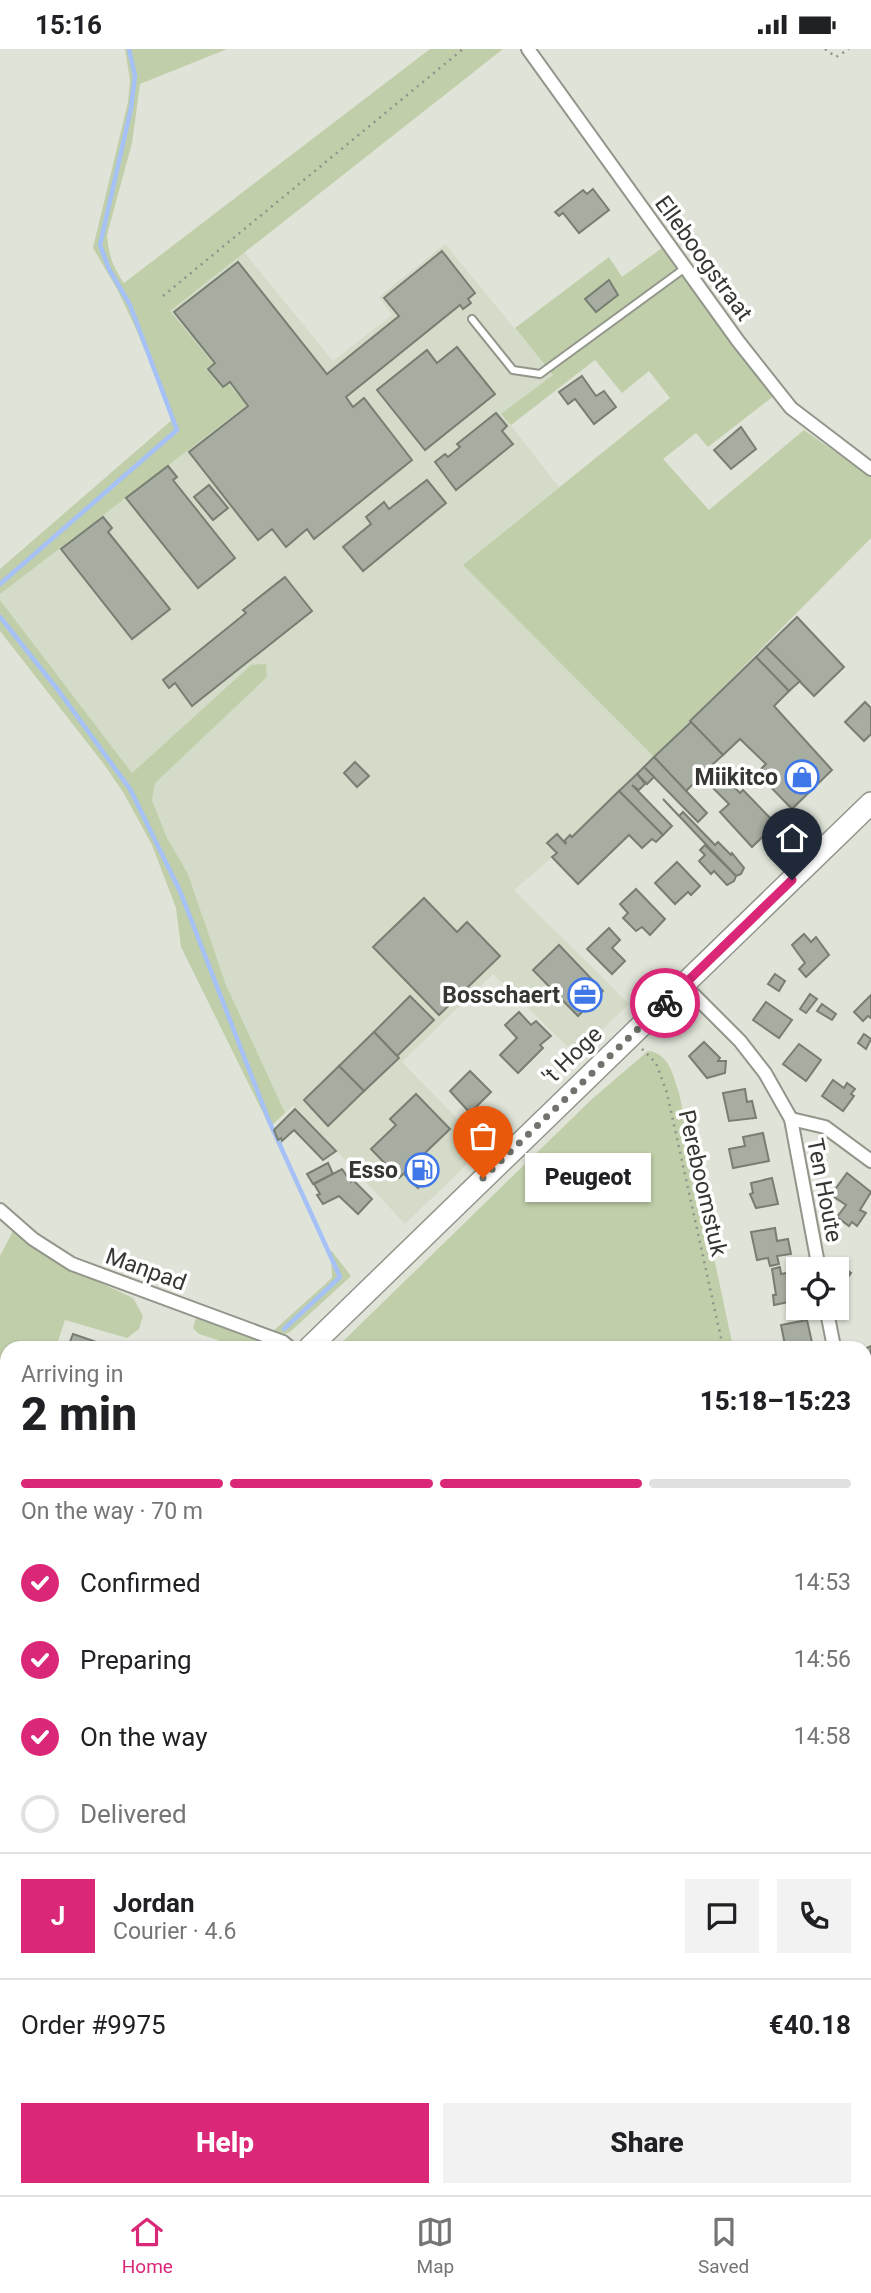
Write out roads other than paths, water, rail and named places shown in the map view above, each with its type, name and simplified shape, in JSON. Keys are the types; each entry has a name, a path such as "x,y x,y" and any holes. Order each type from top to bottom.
{"main road":[{"name":"'t Hoge","path":"316,1341 871,803"}],"street":[{"name":"Elleboogstraat","path":"527,49 685,268 791,408 871,469"},
{"name":"Ten Houte","path":"684,985 740,1041 765,1073 791,1119 817,1257"},
{"name":"Ten Houte","path":"791,1119 825,1127 871,1161"},
{"name":"Manpad","path":"0,1210 33,1238 72,1264 280,1341"},
{"path":"829,1320 833,1341"}],"lane":[{"path":"472,320 513,370 540,374 685,268"}],"waterway":[{"path":"0,584 177,430 130,305 109,269 100,245 131,108 135,76 129,49"},
{"path":"0,617 58,690 130,789 180,891 269,1121 340,1277 284,1329"}],"place":[{"name":"Miikitco","path":"802,777"},
{"name":"Bosschaert","path":"585,995"},
{"name":"Esso","path":"422,1170"},
{"name":"Peugeot","path":"483,1178"}]}
